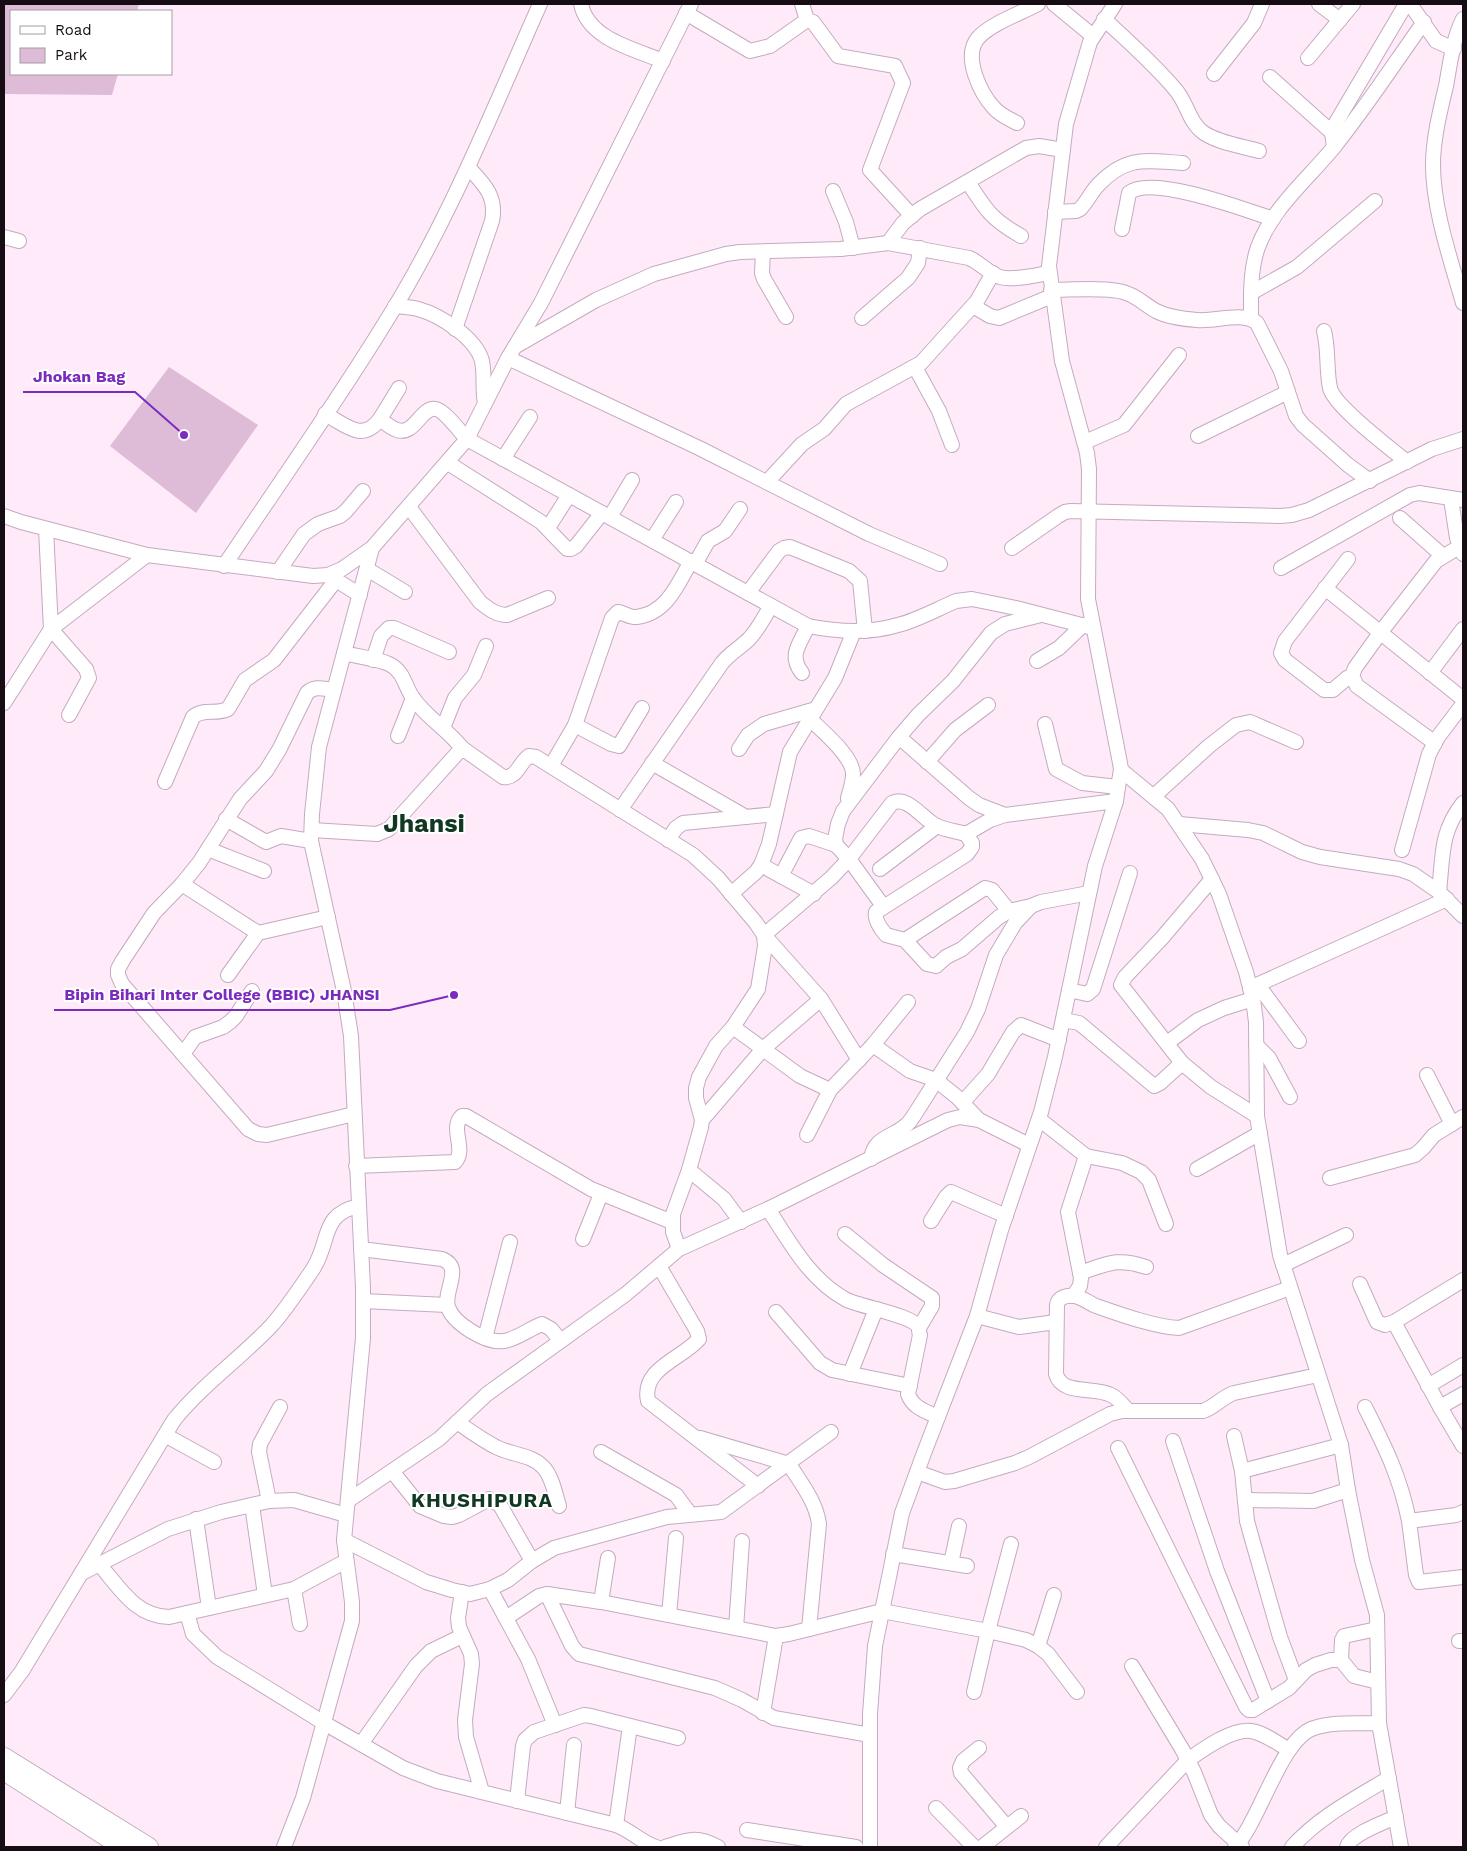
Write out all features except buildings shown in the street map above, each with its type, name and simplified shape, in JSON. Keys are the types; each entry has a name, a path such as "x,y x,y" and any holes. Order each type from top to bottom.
{"main road":[{"path":"4,1757 149,1847"},
{"path":"4,1771 122,1847"}],"street":[{"path":"224,566 395,306 428,248 468,167 540,4"},
{"path":"581,4 583,14 605,37 663,61"},
{"path":"802,4 807,20"},
{"path":"1017,123 995,109 980,88 973,69 973,49 975,42 984,32 1038,4"},
{"path":"1054,4 1093,36"},
{"path":"870,1847 870,1735 875,1646 902,1513 977,1316 1006,1216 1039,1119 1059,1040 1095,866 1117,794 1121,770 1088,626 1089,469 1085,442 1062,361 1049,273 1066,124 1084,57 1093,36 1115,4"},
{"path":"1214,74 1254,23 1262,4"},
{"path":"1319,4 1340,20"},
{"path":"1308,58 1353,4"},
{"path":"1335,139 1334,126 1408,4 1424,22 1436,41 1454,49"},
{"path":"165,782 193,717 202,712 224,711 228,709 245,680 274,660 332,578 372,548 467,439 508,358 542,303 688,8 750,50 770,46 807,20"},
{"path":"1104,19 1140,52 1176,90 1183,99 1193,121 1203,132 1212,137 1259,151"},
{"path":"1463,19 1459,27 1439,119 1433,165 1437,203 1463,303"},
{"path":"807,20 813,22 838,56 895,66 903,83 870,170 912,216"},
{"path":"1251,319 1252,269 1258,247 1267,228 1424,22"},
{"path":"1270,77 1335,139"},
{"path":"888,243 903,223 920,209 1026,148 1039,146 1063,150"},
{"path":"1055,212 1076,211 1080,209 1110,172 1132,161 1183,163"},
{"path":"455,329 492,221 494,210 492,200 484,184 468,167"},
{"path":"968,182 987,212 1004,226 1021,236"},
{"path":"1122,229 1129,193 1138,188 1191,192 1273,219"},
{"path":"833,191 846,222 853,248"},
{"path":"1251,293 1297,266 1375,201"},
{"path":"4,238 19,241"},
{"path":"516,346 596,300 654,274 726,254 853,248 888,243 969,258 977,261 992,274 1001,278 1049,273"},
{"path":"862,318 908,278 918,263 920,248"},
{"path":"763,252 762,272 764,279 786,317"},
{"path":"767,482 802,444 824,429 846,404 921,363 973,306 992,274"},
{"path":"973,306 990,316 1000,318 1051,293 1118,290 1135,297 1165,315 1209,321 1244,317 1251,319 1256,324 1277,363 1296,416 1303,425 1348,465 1370,481"},
{"path":"395,306 417,309 428,313 455,329 475,348 481,358 484,369 483,392 485,404"},
{"path":"1324,331 1328,346 1330,388 1333,396 1352,415 1407,462"},
{"path":"1085,442 1124,425 1179,355"},
{"path":"508,358 699,448 869,534 940,564"},
{"path":"915,367 939,411 952,445"},
{"path":"325,414 356,431 362,432 373,428 380,420 398,388"},
{"path":"1198,436 1288,392"},
{"path":"380,420 397,430 404,430 410,428 430,410 436,409 442,412 467,439 808,626 830,630 859,631 900,625 965,599 1016,608 1088,626"},
{"path":"502,459 530,417"},
{"path":"1012,548 1065,512 1088,511 1201,516 1292,515 1309,510 1432,449 1463,439"},
{"path":"448,463 548,528 567,549 576,546 606,515 632,480"},
{"path":"278,572 304,534 318,524 340,516 363,491"},
{"path":"1281,568 1410,495 1418,493 1457,500 1461,550 1443,556 1436,561 1380,633 1355,668 1352,676 1356,686 1435,743"},
{"path":"548,528 569,495"},
{"path":"652,540 676,502"},
{"path":"409,507 480,602 490,610 500,615 507,615 548,598"},
{"path":"551,766 574,725 612,618 618,612 623,612 631,617 644,615 666,604 708,541 725,530 740,509"},
{"path":"4,516 147,555 332,578 360,595"},
{"path":"1400,518 1443,556"},
{"path":"46,529 51,629 86,669 88,678 69,714"},
{"path":"731,894 756,872 761,865 769,844 790,752 838,671 859,631 860,581 849,571 790,547 779,551 748,593"},
{"path":"284,1847 303,1798 352,1621 352,1602 344,1540 363,1338 363,1301 351,1036 344,991 312,835 312,814 319,747 372,548"},
{"path":"4,703 51,629 147,555"},
{"path":"1348,559 1285,641 1281,653 1285,660 1324,690 1332,690 1352,676"},
{"path":"367,568 405,592"},
{"path":"1326,588 1463,699"},
{"path":"620,810 722,663 728,655 753,635 771,606"},
{"path":"847,803 899,737 918,715 953,682 991,633 1005,624 1042,615"},
{"path":"802,673 796,665 796,654 808,626"},
{"path":"1037,661 1059,648 1088,626"},
{"path":"373,660 381,636 389,628 394,628 449,652"},
{"path":"1430,673 1463,629"},
{"path":"443,728 455,698 474,675 486,646"},
{"path":"344,653 390,664 398,670 413,698 462,748 503,777 509,778 514,774 524,759 529,756 536,757 693,855 709,868 764,935 821,999 859,1060"},
{"path":"334,690 318,688 311,689 307,693 266,771 240,799 208,849 182,884 146,923 122,960 118,969 118,975 122,984 248,1129 258,1134 267,1135 354,1114"},
{"path":"398,736 413,698"},
{"path":"1402,850 1429,754 1463,704"},
{"path":"927,762 946,738 988,706"},
{"path":"574,725 611,744 619,746 642,708"},
{"path":"739,749 748,735 764,724 813,714"},
{"path":"813,714 852,765 853,774 847,803 838,824 835,839 836,845"},
{"path":"1154,796 1209,746 1236,725 1250,722 1296,742"},
{"path":"1045,724 1056,769 1082,783 1117,794"},
{"path":"899,737 969,798 979,805 1005,815"},
{"path":"226,819 266,842 281,836 378,834 388,829 462,748"},
{"path":"652,763 746,817"},
{"path":"1121,770 1168,809 1202,859 1219,894 1254,991 1257,1116 1280,1255 1341,1445 1362,1560 1377,1615 1379,1723 1401,1847"},
{"path":"966,834 990,820 1005,815 1117,794"},
{"path":"764,935 814,894 849,859 892,803 897,800 904,801 937,826 966,834 972,843 972,847 967,854 876,912 875,916 883,932 886,935 905,940 927,964 936,966 946,957 962,949 991,922 1009,911 1040,902 1089,893"},
{"path":"1443,896 1446,833 1450,822 1463,802"},
{"path":"668,840 676,828 683,823 776,814"},
{"path":"1179,824 1248,830 1263,834 1302,852 1320,857 1399,869 1413,874 1443,896 1463,916"},
{"path":"880,869 937,826"},
{"path":"781,876 802,838 809,836 836,845 849,859 883,906"},
{"path":"208,849 264,871"},
{"path":"761,865 814,894"},
{"path":"1069,990 1087,994 1093,989 1130,873"},
{"path":"1212,879 1162,938 1122,981 1121,985 1182,1063 1211,1087 1257,1116"},
{"path":"182,884 258,933"},
{"path":"905,940 985,888 992,890 1009,911"},
{"path":"1167,1043 1198,1020 1443,896"},
{"path":"871,1159 872,1151 879,1142 906,1126 923,1103 967,1032 996,955 1015,923 1031,906"},
{"path":"228,975 258,933 328,917"},
{"path":"702,1120 696,1098 699,1077 716,1046 733,1027 758,989 765,946 764,935"},
{"path":"183,1054 195,1037 223,1027 230,1022 252,991"},
{"path":"1254,991 1299,1041"},
{"path":"679,1249 673,1232 672,1214 689,1170 702,1120 763,1049 821,999"},
{"path":"807,1135 830,1090 873,1045 908,1002"},
{"path":"1063,1020 1079,1023 1154,1086 1182,1063"},
{"path":"963,1102 988,1074 1013,1032 1021,1025 1059,1040"},
{"path":"733,1027 800,1076 830,1090"},
{"path":"873,1045 910,1071 936,1080 963,1102 979,1120"},
{"path":"1256,1046 1269,1058 1290,1096"},
{"path":"1330,1178 1415,1155 1434,1135 1458,1120 1427,1075"},
{"path":"356,1166 455,1162 459,1153 457,1123 462,1116 466,1116 601,1194 672,1222"},
{"path":"349,1500 439,1439 487,1394 626,1294 679,1249 741,1222 948,1120 960,1117 979,1120 1029,1145"},
{"path":"1039,1119 1086,1156 1122,1163 1141,1172 1149,1180 1166,1224"},
{"path":"1197,1169 1260,1133"},
{"path":"1073,1296 1080,1286 1080,1273 1068,1212 1086,1156"},
{"path":"689,1170 724,1199 741,1222"},
{"path":"931,1221 951,1192 1006,1216"},
{"path":"583,1239 601,1194"},
{"path":"4,1695 22,1671 174,1420 195,1396 263,1334 281,1314 320,1255 332,1221 346,1208 359,1206"},
{"path":"768,1209 808,1268 826,1286 846,1299 905,1317 915,1322 919,1328 920,1335 908,1394 911,1402 917,1408 938,1417"},
{"path":"845,1234 882,1265 932,1298 932,1306 919,1328"},
{"path":"1283,1265 1346,1235"},
{"path":"485,1338 510,1242"},
{"path":"361,1250 448,1261 452,1266 453,1272 447,1305 452,1315 473,1332 485,1338 497,1342 508,1340 542,1324 551,1329 560,1340"},
{"path":"1080,1273 1113,1262 1123,1261 1146,1267"},
{"path":"659,1266 697,1331 699,1339 656,1372 649,1381 647,1395 652,1405 758,1486"},
{"path":"1360,1284 1377,1322 1385,1325 1394,1322 1463,1280"},
{"path":"1128,1411 1112,1395 1101,1391 1068,1387 1057,1380 1056,1322 1058,1301 1062,1297 1073,1296 1096,1306 1164,1327 1179,1328 1290,1288"},
{"path":"363,1301 447,1305"},
{"path":"850,1374 876,1309"},
{"path":"776,1312 820,1364 832,1370 910,1386"},
{"path":"977,1316 1019,1327 1056,1322"},
{"path":"1394,1322 1463,1446"},
{"path":"1428,1386 1463,1365"},
{"path":"917,1472 946,1482 954,1481 1014,1463 1045,1449 1110,1414 1128,1411 1203,1412 1211,1409 1228,1395 1234,1393 1318,1375"},
{"path":"1440,1407 1463,1394"},
{"path":"269,1501 259,1452 260,1444 280,1407"},
{"path":"1365,1407 1392,1460 1403,1492 1416,1576 1420,1582 1463,1577"},
{"path":"457,1422 480,1439 497,1448 531,1458 538,1462 549,1476 559,1506"},
{"path":"344,1540 426,1582 470,1594 490,1589 508,1580 532,1561 554,1548 667,1517 720,1512 831,1432"},
{"path":"165,1435 214,1462"},
{"path":"692,1436 789,1464 813,1502 820,1524 809,1630"},
{"path":"1234,1436 1242,1471 1252,1539 1280,1637 1296,1680"},
{"path":"1173,1441 1217,1571 1268,1701"},
{"path":"1242,1471 1341,1445"},
{"path":"1118,1448 1243,1702 1249,1710 1253,1710 1289,1688 1306,1670 1315,1665 1331,1660 1341,1660"},
{"path":"601,1452 676,1495 690,1514"},
{"path":"392,1471 420,1506 444,1516 452,1517 459,1515 489,1498 495,1500 500,1505 532,1561"},
{"path":"1245,1500 1313,1501 1348,1490"},
{"path":"81,1573 168,1530 196,1519 269,1501 294,1500 346,1515"},
{"path":"252,1505 265,1595"},
{"path":"1409,1521 1456,1515 1463,1512"},
{"path":"196,1519 209,1608"},
{"path":"951,1563 959,1526"},
{"path":"669,1615 676,1538"},
{"path":"736,1628 742,1541"},
{"path":"974,1692 1011,1544"},
{"path":"893,1554 967,1566"},
{"path":"601,1602 608,1558"},
{"path":"99,1564 136,1606 146,1613 157,1617 169,1617 294,1589 346,1561"},
{"path":"294,1589 300,1624"},
{"path":"490,1589 528,1659 555,1725"},
{"path":"462,1592 458,1618 459,1627 471,1654 472,1664 465,1720 466,1737 482,1792"},
{"path":"547,1594 572,1646 580,1654 715,1688 742,1700 763,1713 790,1721 870,1735"},
{"path":"506,1618 539,1596 547,1594 601,1602 776,1636 809,1630 882,1611 1026,1640 1048,1654 1077,1692"},
{"path":"1038,1646 1054,1595"},
{"path":"187,1613 193,1634 217,1657 324,1723 418,1776 616,1825 656,1847"},
{"path":"1377,1629 1344,1636 1341,1660 1354,1676 1378,1682"},
{"path":"361,1744 416,1666 431,1652 462,1636"},
{"path":"763,1713 776,1636"},
{"path":"1132,1666 1188,1760 1211,1815 1238,1846 1289,1750 1303,1734 1312,1728 1324,1725 1379,1723"},
{"path":"517,1801 525,1740 534,1732 584,1715 678,1738"},
{"path":"616,1825 630,1726"},
{"path":"1106,1847 1188,1760 1203,1749 1244,1730 1264,1736 1289,1750"},
{"path":"566,1813 574,1745"},
{"path":"978,1748 963,1760 960,1768 961,1773 1007,1827"},
{"path":"1297,1846 1312,1827 1389,1778"},
{"path":"936,1808 974,1847"},
{"path":"982,1847 1021,1816"},
{"path":"1347,1847 1356,1836 1396,1817"},
{"path":"747,1830 856,1847"},
{"path":"665,1847 697,1839 718,1847"}],"green space":[{"path":"4,4 139,4 137,10 10,10 10,75 118,75 112,95 4,94"},
{"path":"169,367 258,425 196,513 110,446"}],"place":[{"name":"Jhokan Bag","path":"184,435"},
{"name":"Bipin Bihari Inter College (BBIC) JHANSI","path":"454,995"}],"district":[{"name":"Jhansi","path":"424,823"},
{"name":"KHUSHIPURA","path":"482,1500"}]}
